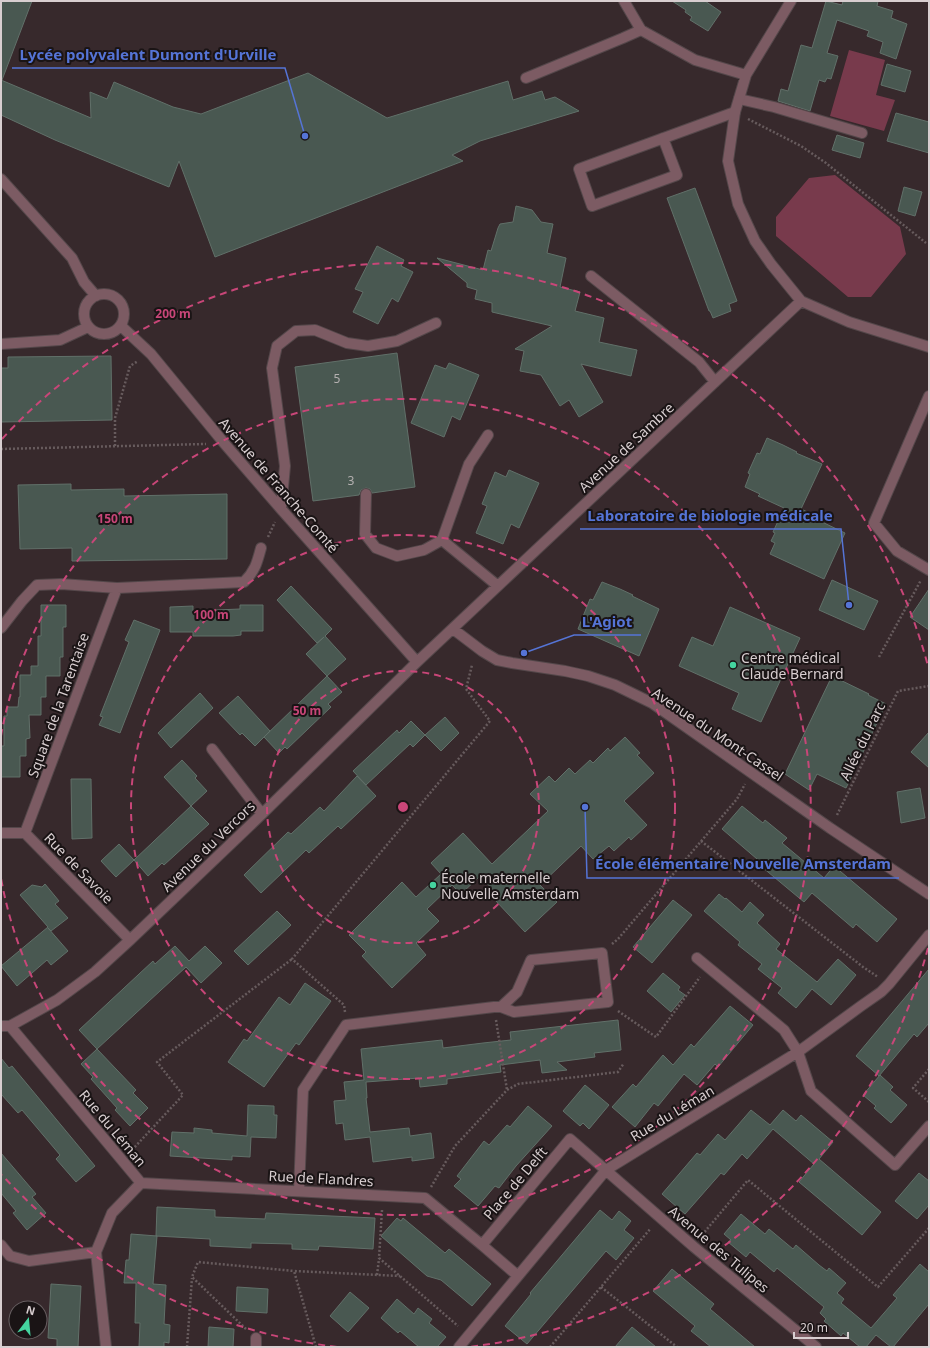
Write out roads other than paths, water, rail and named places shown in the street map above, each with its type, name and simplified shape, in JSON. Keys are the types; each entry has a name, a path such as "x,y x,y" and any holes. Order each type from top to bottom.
{"street":[{"path":"624,1 641,30 695,60 746,75"},
{"path":"791,1 746,75 735,112 728,161 738,204 755,241 771,264 801,301 850,322 929,347"},
{"path":"526,78 641,30"},
{"path":"739,98 862,133"},
{"path":"663,138 677,174 592,206 579,169 663,138 735,112"},
{"path":"1,179 5,189 72,258 84,282 96,296"},
{"path":"590,276 699,362 715,382"},
{"path":"108,294 115,297 120,302 124,312 124,319 121,326 113,333 106,335 94,332 88,327 84,316 85,309 90,300 96,296 108,294"},
{"name":"Avenue de Sambre","path":"417,662 801,301"},
{"path":"280,510 285,466 272,368 277,346 296,331 316,330 347,343 368,346 398,341 436,324"},
{"name":"Avenue de Franche-Comté","path":"121,326 151,354 280,510 417,662"},
{"path":"1,344 60,340 88,327"},
{"path":"928,569 898,551 874,523 929,396"},
{"path":"366,494 365,534 376,548 397,556 424,550 442,540 469,464 488,435"},
{"path":"442,540 498,586"},
{"path":"1,628 22,601 37,586 61,584 117,588 244,582 252,573 261,548"},
{"name":"Square de la Tarentaise","path":"25,833 117,588"},
{"name":"Avenue du Mont-Cassel","path":"453,628 482,651 497,660 512,664 588,676 615,685 652,703 750,773 929,894"},
{"name":"Avenue du Vercors","path":"5,1026 57,1000 95,972 262,814 417,662"},
{"path":"212,749 262,814"},
{"name":"Rue de Savoie","path":"1,833 25,833 130,940"},
{"name":"Rue du Léman","path":"459,1347 606,1170 798,1052 881,992 929,935"},
{"path":"299,1191 303,1090 346,1025 497,1007 514,1012 608,1002 602,953 531,960 517,992 497,1007"},
{"path":"697,958 784,1030 798,1052 811,1091 895,1165 929,1126"},
{"name":"Rue du Léman","path":"5,1026 141,1183 112,1213 96,1252 106,1347"},
{"name":"Place de Delft","path":"482,1245 570,1139 606,1170"},
{"name":"Avenue des Tulipes","path":"606,1170 694,1247 816,1347"},
{"name":"Rue de Flandres","path":"141,1183 425,1198 482,1245"},
{"path":"1,1245 10,1256 29,1261 96,1252"},
{"path":"482,1245 518,1276"}],"place":[{"name":"Lycée polyvalent Dumont d'Urville","path":"305,136"},
{"name":"Laboratoire de biologie médicale","path":"849,605"},
{"name":"L'Agiot","path":"524,653"},
{"name":"Centre médical Claude Bernard","path":"733,665"},
{"name":"École élémentaire Nouvelle Amsterdam","path":"585,807"},
{"name":"École maternelle Nouvelle Amsterdam","path":"433,885"}]}
